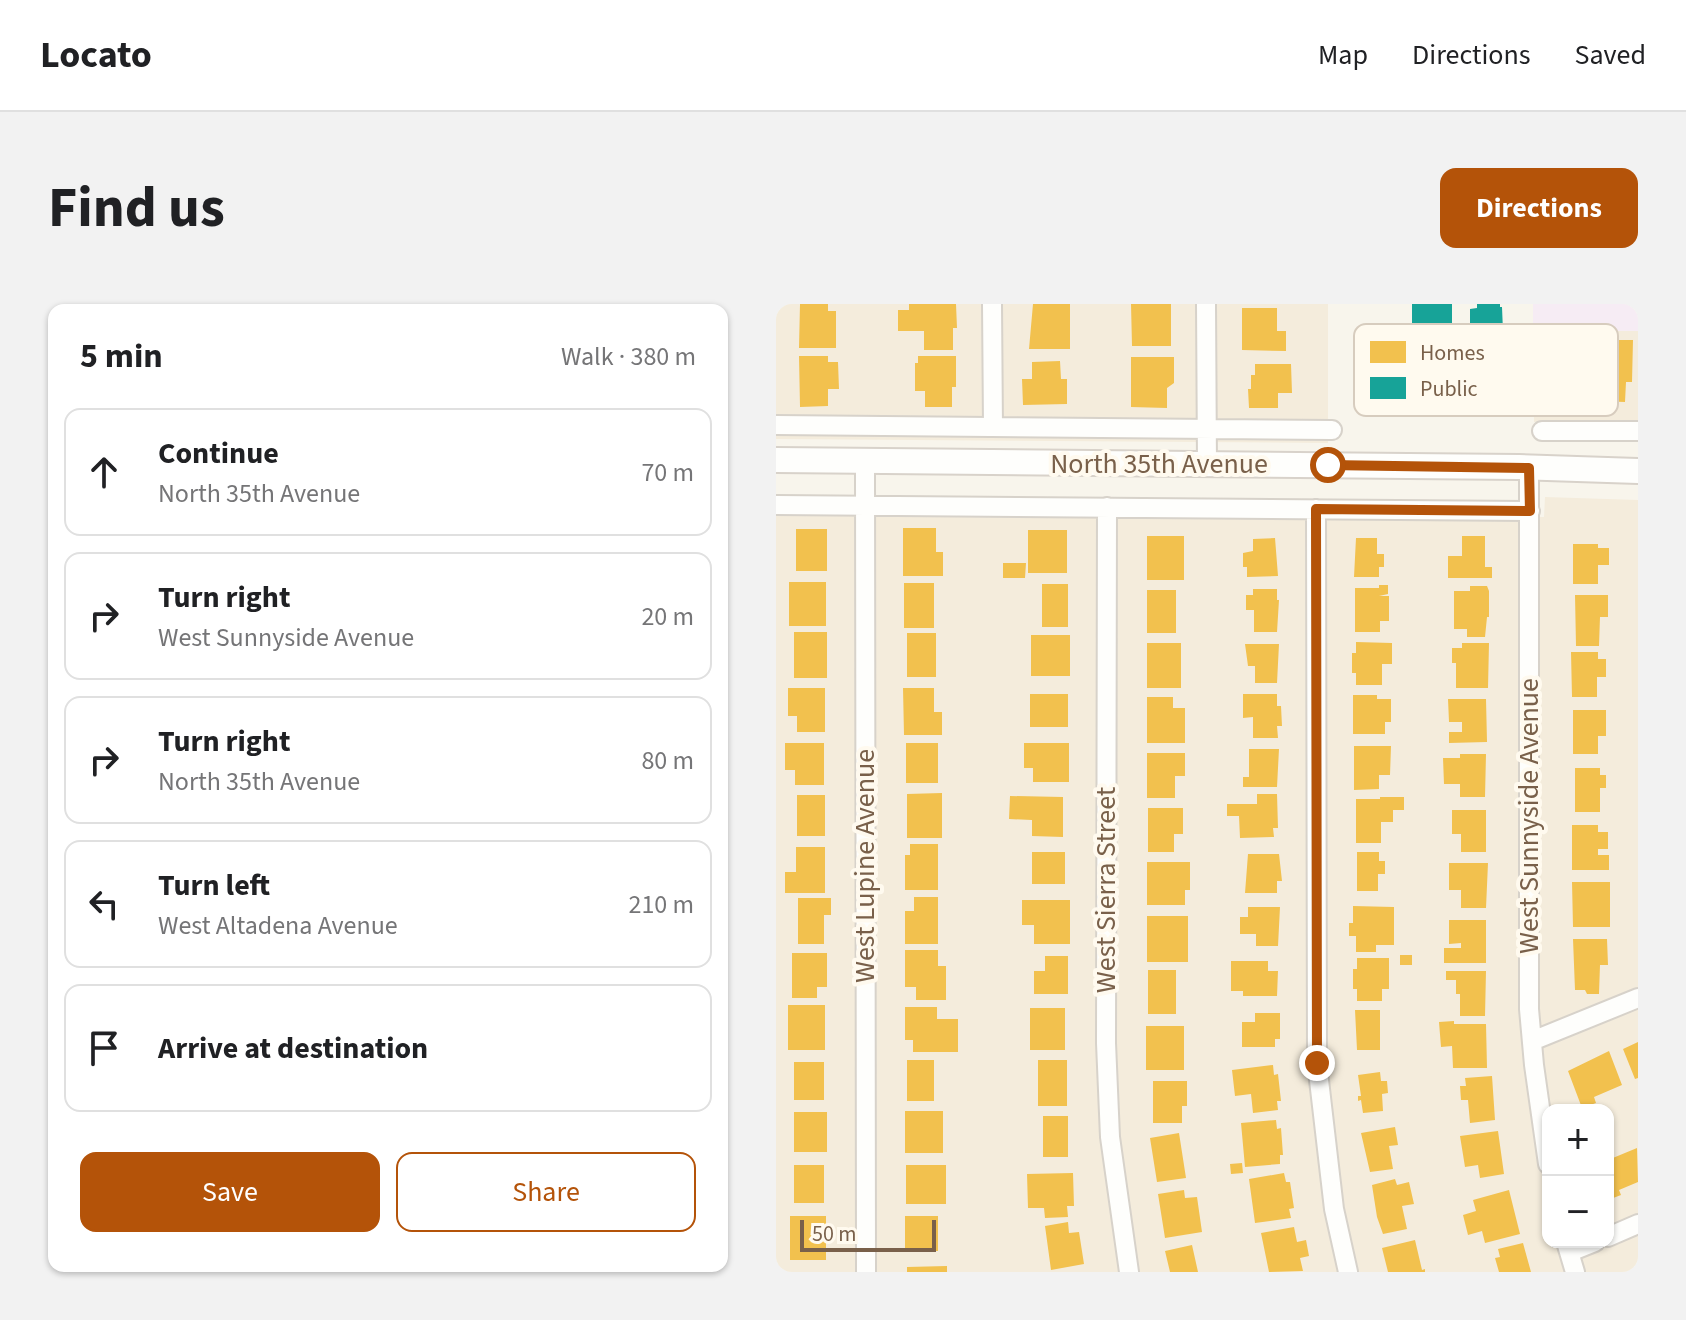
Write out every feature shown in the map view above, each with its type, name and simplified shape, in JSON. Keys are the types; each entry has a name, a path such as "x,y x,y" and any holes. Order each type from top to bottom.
{"main road":[{"name":"North 35th Avenue","path":"776,460 1638,471"}],"street":[{"path":"992,304 993,427"},
{"path":"1206,304 1207,464"},
{"name":"North 35th Avenue","path":"776,425 1332,430"},
{"path":"1542,431 1638,431"},
{"name":"West Lupine Avenue","path":"865,461 866,1272"},
{"name":"West Sunnyside Avenue","path":"1529,468 1529,1009 1542,1118"},
{"name":"North 35th Avenue","path":"776,505 1530,511"},
{"name":"West Sierra Street","path":"1107,507 1106,1043 1110,1137 1129,1272"},
{"path":"1316,509 1317,1063 1330,1178 1348,1272"},
{"path":"1532,1041 1638,998"},
{"path":"1614,1234 1638,1224"},
{"path":"1568,1248 1575,1272"}],"shaded area":[{"path":"776,304 1328,304 1328,443 776,439"},
{"path":"1533,304 1638,304 1638,331 1618,331 1618,324 1533,324"},
{"path":"1618,331 1638,331 1638,423 1534,422 1534,416 1618,416"},
{"path":"1545,497 1638,500 1638,1272 776,1272 776,511 1544,517"}],"building: Homes":[{"path":"800,304 828,304 828,311 836,311 836,348 799,348"},
{"path":"909,304 956,304 957,328 953,328 953,350 924,350 924,331 898,331 898,310 909,310"},
{"path":"1033,304 1070,304 1070,349 1029,349"},
{"path":"1131,304 1171,304 1171,346 1132,346"},
{"path":"1242,308 1277,308 1277,331 1286,331 1286,351 1242,350"},
{"path":"1618,340 1633,340 1632,382 1626,382 1625,402 1618,402"},
{"path":"799,356 828,356 828,362 838,362 839,389 828,389 828,406 800,407"},
{"path":"918,356 956,356 956,387 952,387 952,407 925,407 925,391 915,391"},
{"path":"1131,357 1174,357 1174,383 1167,388 1167,408 1131,407"},
{"path":"1060,361 1061,379 1067,379 1067,404 1023,405 1022,379 1032,379 1032,362"},
{"path":"1255,364 1291,364 1292,393 1278,393 1278,408 1249,408 1248,389 1251,389 1251,375 1255,375"},
{"path":"903,528 936,528 936,552 943,552 943,576 903,576"},
{"path":"796,529 827,529 827,571 796,571"},
{"path":"1028,530 1067,530 1067,573 1028,573"},
{"path":"1147,536 1184,536 1184,580 1147,580"},
{"path":"1462,536 1485,536 1485,567 1492,567 1492,578 1448,578 1448,556 1462,556"},
{"path":"1275,538 1278,576 1247,577 1243,553 1253,551 1253,539"},
{"path":"1356,538 1377,538 1377,554 1384,554 1384,567 1379,567 1379,577 1354,577"},
{"path":"1573,544 1598,544 1598,548 1609,548 1609,565 1598,565 1598,584 1573,584"},
{"path":"1003,563 1026,563 1025,578 1003,578"},
{"path":"789,582 826,582 826,626 789,626"},
{"path":"904,583 934,583 934,628 904,628"},
{"path":"1042,584 1068,584 1068,627 1042,627"},
{"path":"1379,585 1388,585 1388,594 1379,596 1389,596 1389,621 1380,621 1380,632 1355,632 1355,588 1379,588"},
{"path":"1470,586 1487,586 1489,591 1485,637 1467,637 1467,629 1454,629 1454,591 1470,591"},
{"path":"1253,589 1277,589 1277,632 1254,632 1254,610 1246,610 1246,595 1253,595"},
{"path":"1147,590 1176,590 1176,633 1147,633"},
{"path":"1575,595 1608,595 1608,617 1600,617 1599,646 1576,646"},
{"path":"794,632 827,632 827,678 794,678"},
{"path":"907,633 936,633 936,677 907,677"},
{"path":"1031,635 1070,635 1070,676 1031,676"},
{"path":"1356,642 1392,643 1392,664 1382,664 1382,685 1356,685 1356,673 1352,673 1352,653 1356,653"},
{"path":"1147,643 1181,643 1181,688 1147,688"},
{"path":"1462,643 1489,643 1488,688 1456,688 1456,663 1452,663 1452,648 1462,648"},
{"path":"1245,644 1279,644 1277,683 1255,683 1255,666 1248,666"},
{"path":"1571,652 1598,652 1598,659 1606,659 1606,677 1597,677 1597,697 1572,697"},
{"path":"788,688 825,688 825,732 797,732 797,716 788,716"},
{"path":"903,688 934,688 934,712 942,712 942,735 904,735"},
{"path":"1030,694 1068,694 1068,727 1030,727"},
{"path":"1243,694 1277,694 1282,726 1277,726 1278,738 1253,738 1253,717 1243,718"},
{"path":"1353,695 1377,695 1377,699 1391,699 1391,722 1385,722 1385,734 1353,734"},
{"path":"1147,697 1173,697 1173,708 1185,708 1185,743 1147,743"},
{"path":"1448,699 1486,699 1487,742 1449,743 1449,732 1462,732 1462,722 1449,722"},
{"path":"1573,710 1606,710 1606,736 1598,736 1598,754 1573,754"},
{"path":"785,743 824,743 824,785 795,785 795,770 785,770"},
{"path":"906,743 938,743 938,783 906,783"},
{"path":"1024,743 1069,743 1069,782 1033,782 1033,768 1024,768"},
{"path":"1354,746 1391,746 1390,775 1379,775 1379,789 1354,790"},
{"path":"1249,749 1279,749 1277,787 1243,787 1243,777 1249,777"},
{"path":"1147,753 1185,753 1185,776 1175,776 1175,798 1147,798"},
{"path":"1460,754 1486,754 1485,797 1460,797 1460,784 1444,784 1443,758 1460,758"},
{"path":"1575,768 1600,768 1600,775 1606,775 1606,788 1600,788 1600,812 1575,812"},
{"path":"942,793 942,838 907,838 907,794"},
{"path":"1257,794 1277,794 1278,828 1273,828 1274,837 1240,838 1239,816 1227,816 1227,804 1257,804"},
{"path":"797,795 825,795 825,836 797,836"},
{"path":"1010,796 1063,797 1063,837 1032,836 1032,820 1009,819"},
{"path":"1404,797 1404,810 1393,810 1393,822 1381,822 1381,843 1356,843 1356,799"},
{"path":"1148,808 1183,808 1183,834 1174,834 1174,852 1148,852"},
{"path":"1452,810 1486,810 1486,852 1461,852 1461,834 1452,834"},
{"path":"1572,825 1598,825 1598,832 1608,832 1608,849 1598,849 1598,855 1609,855 1609,870 1572,870"},
{"path":"910,844 938,844 938,890 905,890 905,855 910,855"},
{"path":"796,847 825,847 825,893 785,893 785,872 796,872"},
{"path":"1032,852 1065,852 1065,884 1032,884"},
{"path":"1357,852 1379,852 1379,861 1385,861 1385,874 1378,874 1378,891 1357,891"},
{"path":"1248,854 1279,854 1282,881 1277,881 1277,893 1245,893"},
{"path":"1147,862 1190,862 1190,890 1185,890 1185,905 1147,905"},
{"path":"1449,863 1488,863 1486,908 1461,908 1461,890 1449,890"},
{"path":"1572,882 1610,882 1610,927 1573,927"},
{"path":"914,897 938,897 938,944 905,944 905,911 914,911"},
{"path":"798,898 831,898 831,915 824,915 824,944 798,944"},
{"path":"1022,900 1070,900 1070,944 1034,944 1034,925 1022,925"},
{"path":"1353,906 1394,907 1394,945 1376,945 1376,952 1356,952 1356,936 1349,936"},
{"path":"1248,907 1280,907 1278,946 1256,946 1256,934 1240,934 1240,917 1248,917"},
{"path":"1147,916 1188,916 1188,962 1147,962"},
{"path":"1449,920 1486,920 1486,963 1444,963 1444,948 1461,948 1461,943 1449,944"},
{"path":"1573,939 1607,939 1608,965 1600,965 1599,994 1575,990"},
{"path":"905,950 938,950 938,966 946,966 946,1000 916,1000 916,987 905,987"},
{"path":"792,953 827,953 827,987 817,987 817,998 792,998"},
{"path":"1400,955 1412,955 1412,965 1400,965"},
{"path":"1045,956 1068,956 1068,994 1034,994 1034,971 1045,971"},
{"path":"1357,958 1389,958 1389,989 1382,989 1382,1001 1357,1001 1357,989 1353,989 1353,969 1357,969"},
{"path":"1231,961 1268,961 1268,971 1278,971 1277,996 1243,996 1243,991 1231,991"},
{"path":"1148,970 1176,970 1176,1014 1148,1014"},
{"path":"1446,971 1486,971 1485,1016 1460,1016 1460,994 1456,994 1456,980 1446,980"},
{"path":"788,1005 825,1005 825,1050 788,1050"},
{"path":"905,1007 937,1007 937,1019 958,1019 958,1052 913,1052 913,1040 905,1040"},
{"path":"1030,1008 1065,1008 1065,1050 1030,1050"},
{"path":"1355,1010 1380,1010 1380,1050 1357,1050"},
{"path":"1255,1013 1280,1013 1280,1039 1275,1039 1275,1047 1242,1047 1242,1022 1255,1022"},
{"path":"1454,1021 1454,1024 1486,1024 1487,1068 1453,1068 1452,1046 1441,1047 1439,1022"},
{"path":"1146,1026 1184,1026 1184,1070 1146,1070"},
{"path":"1638,1042 1638,1078 1635,1079 1623,1049"},
{"path":"1609,1051 1622,1085 1594,1097 1596,1103 1580,1104 1568,1071"},
{"path":"907,1060 934,1060 934,1101 907,1101"},
{"path":"1038,1060 1067,1060 1067,1106 1038,1106"},
{"path":"794,1062 824,1062 824,1100 794,1100"},
{"path":"1273,1065 1274,1075 1278,1074 1281,1101 1277,1101 1278,1110 1253,1113 1251,1094 1235,1096 1232,1070"},
{"path":"1380,1072 1381,1081 1387,1081 1388,1093 1382,1094 1383,1111 1363,1113 1361,1100 1358,1101 1358,1096 1361,1096 1358,1075"},
{"path":"1492,1076 1495,1120 1470,1123 1468,1100 1461,1100 1460,1086 1466,1086 1465,1078"},
{"path":"1153,1081 1187,1081 1187,1106 1182,1106 1182,1123 1153,1123"},
{"path":"905,1111 943,1111 943,1153 905,1153"},
{"path":"794,1112 827,1112 827,1152 794,1152"},
{"path":"1043,1116 1068,1116 1068,1157 1043,1157"},
{"path":"1276,1120 1277,1129 1281,1128 1283,1155 1280,1155 1280,1164 1245,1167 1241,1123"},
{"path":"1395,1127 1398,1145 1389,1146 1393,1169 1370,1172 1361,1133"},
{"path":"1498,1131 1504,1174 1480,1178 1478,1165 1465,1167 1460,1136"},
{"path":"1179,1133 1186,1178 1157,1182 1150,1138"},
{"path":"1637,1148 1638,1182 1619,1190 1621,1195 1614,1198 1614,1176 1614,1158"},
{"path":"1242,1163 1243,1173 1231,1174 1230,1164"},
{"path":"794,1165 824,1165 824,1203 794,1203"},
{"path":"906,1165 946,1165 946,1204 906,1204"},
{"path":"1073,1173 1074,1206 1067,1206 1068,1217 1045,1218 1044,1208 1028,1208 1027,1174"},
{"path":"1284,1173 1286,1182 1290,1182 1294,1208 1289,1209 1291,1218 1255,1223 1249,1179"},
{"path":"1395,1179 1397,1185 1409,1182 1414,1204 1402,1206 1407,1229 1383,1234 1372,1185"},
{"path":"1184,1190 1185,1198 1197,1197 1202,1232 1165,1238 1158,1194"},
{"path":"1509,1190 1520,1234 1485,1243 1482,1231 1468,1235 1463,1215 1476,1211 1473,1200"},
{"path":"790,1216 826,1216 826,1260 790,1260"},
{"path":"905,1216 938,1216 938,1251 905,1251"},
{"path":"1068,1222 1069,1233 1079,1232 1084,1264 1051,1270 1045,1226"},
{"path":"1294,1227 1297,1242 1306,1240 1309,1256 1300,1258 1303,1271 1269,1272 1261,1233"},
{"path":"1415,1240 1425,1272 1388,1272 1382,1248"},
{"path":"1523,1243 1531,1272 1499,1272 1495,1258 1500,1257 1498,1249"},
{"path":"1192,1245 1198,1272 1170,1272 1165,1251"},
{"path":"947,1266 947,1272 907,1272 907,1267"}],"building: Public":[{"path":"1412,304 1452,304 1452,324 1412,324"},
{"path":"1477,304 1500,304 1503,324 1470,324 1470,309 1477,308"}],"route":[{"path":"1317,1063 1316,509 1530,511 1529,468 1328,465"}]}
